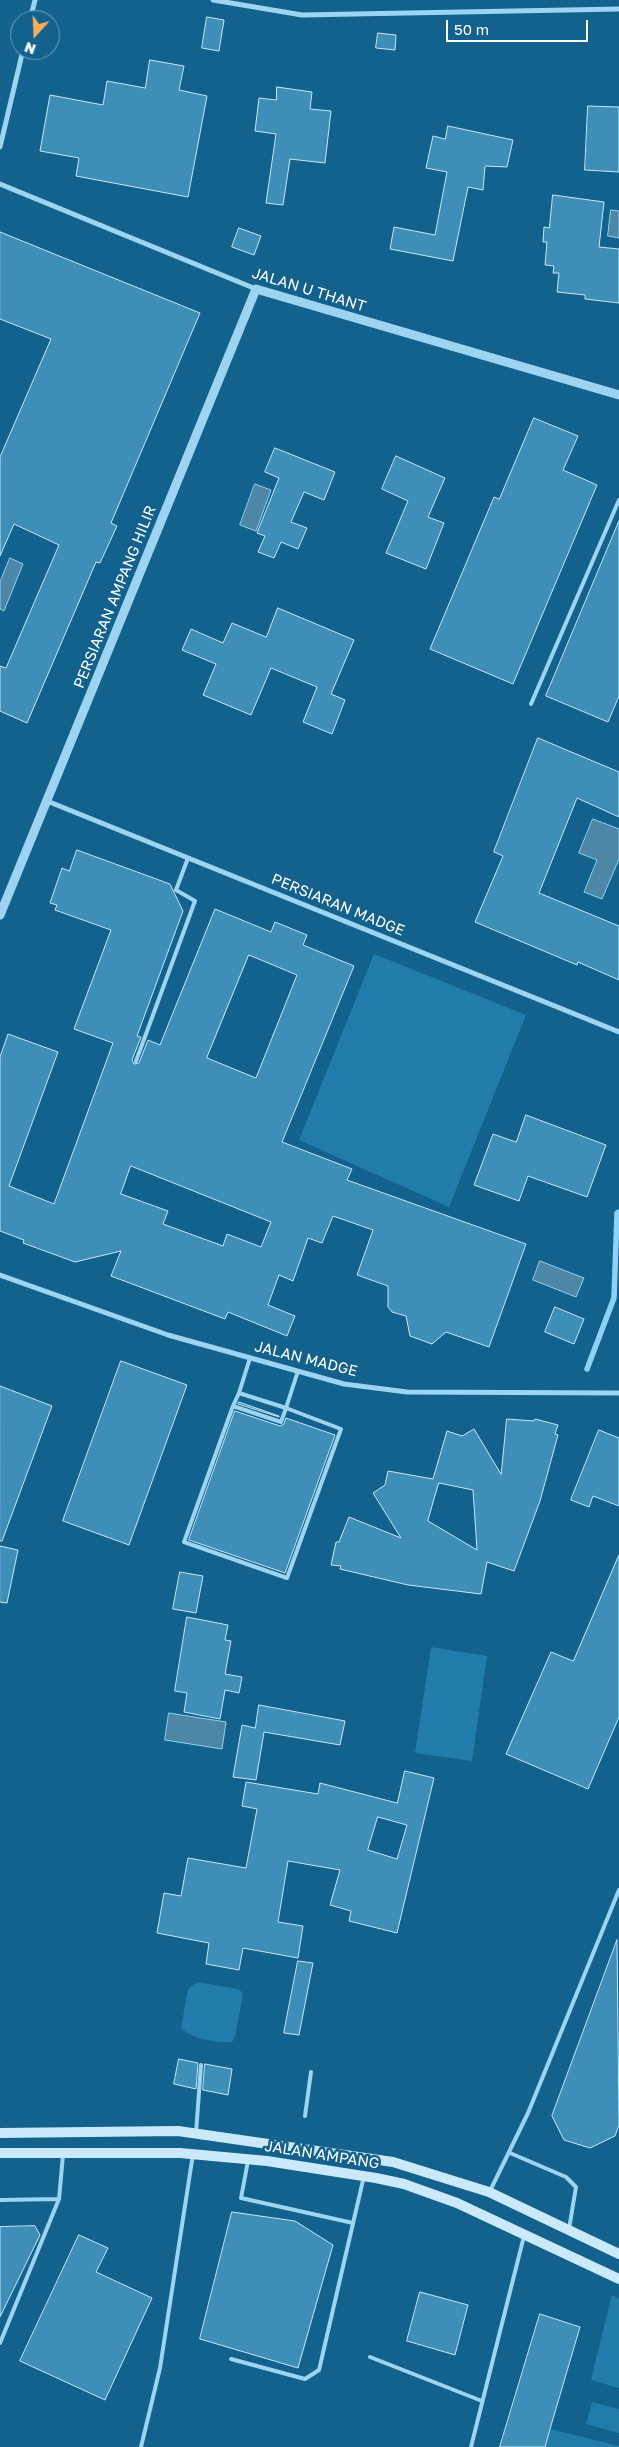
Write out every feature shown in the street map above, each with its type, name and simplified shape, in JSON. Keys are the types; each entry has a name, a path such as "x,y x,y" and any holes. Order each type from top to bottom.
{"main road":[{"name":"JALAN AMPANG","path":"0,2133 178,2131 393,2162 489,2192 619,2254"},
{"name":"JALAN AMPANG","path":"0,2153 193,2154 248,2159 364,2176 404,2184 434,2194 619,2279"}],"street":[{"path":"213,0 302,15 619,9"},
{"path":"0,147 21,60"},
{"name":"JALAN U THANT","path":"0,184 256,289 619,395"},
{"name":"PERSIARAN AMPANG HILIR","path":"0,915 256,289"},
{"name":"PERSIARAN MADGE","path":"47,801 619,1032"},
{"name":"JALAN MADGE","path":"0,1274 168,1334 344,1384 407,1392 619,1393"}],"lane":[{"path":"531,704 619,500"},
{"path":"136,1061 195,901 176,890 188,858"},
{"path":"239,1393 341,1429 287,1578 184,1542 250,1358"},
{"path":"233,1406 281,1422 298,1371"},
{"path":"489,2192 510,2152 619,1890"},
{"path":"196,2133 201,2065"},
{"path":"305,2116 311,2072"},
{"path":"510,2152 566,2177 576,2187 569,2230"},
{"path":"0,2343 59,2199 64,2153"},
{"path":"141,2447 160,2368 193,2154"},
{"path":"248,2159 241,2198 354,2222"},
{"path":"231,2359 305,2379 319,2370 364,2176"},
{"path":"0,2200 59,2199"},
{"path":"471,2447 524,2235"},
{"path":"370,2357 482,2401"}],"shaded area":[{"path":"611,210 619,211 619,238 608,236"},
{"path":"255,484 271,490 256,531 240,525"},
{"path":"10,558 23,564 4,611 0,609 0,582"},
{"path":"593,819 619,829 619,859 602,899 584,892 597,860 579,853"},
{"path":"374,954 526,1015 449,1207 299,1140"},
{"path":"540,1261 584,1278 576,1297 533,1280"},
{"path":"431,1647 487,1656 472,1761 415,1753"},
{"path":"169,1713 226,1722 222,1749 165,1740"},
{"path":"197,1982 238,1989 242,1992 235,2037 232,2042 205,2040 185,2032 181,2028 188,1989"},
{"path":"612,2295 619,2299 619,2388 591,2380"},
{"path":"592,2402 619,2409 619,2433 586,2424"},
{"path":"550,2429 619,2446 619,2447 545,2447"}],"building":[{"path":"207,17 224,20 219,51 202,48"},
{"path":"378,33 396,35 395,50 376,48"},
{"path":"150,60 184,66 179,90 207,96 188,197 76,176 79,158 40,151 50,95 103,105 107,81 145,88"},
{"path":"277,87 312,92 310,109 331,111 325,163 290,159 283,205 266,203 276,134 255,131 259,98 276,100"},
{"path":"588,106 619,107 619,172 585,170"},
{"path":"448,126 513,140 507,167 485,166 483,190 468,187 453,261 390,249 394,227 435,235 447,172 426,168 433,136 445,139"},
{"path":"553,195 604,202 599,247 619,249 619,303 585,299 585,295 557,292 559,273 553,273 554,266 545,265 547,242 543,242 544,227 549,228"},
{"path":"239,228 261,236 254,255 232,247"},
{"path":"0,232 200,313 111,523 117,526 100,563 96,562 27,723 0,711 0,666 6,668 59,545 14,524 0,556 0,457 51,339 0,319"},
{"path":"534,418 578,436 563,470 597,485 513,684 430,649 494,497 499,499"},
{"path":"275,448 335,472 324,500 304,492 291,522 307,528 298,549 281,542 274,558 258,552 265,536 257,533 279,478 265,472"},
{"path":"396,456 445,478 428,517 444,523 426,569 386,553 408,501 382,489"},
{"path":"619,521 619,696 608,722 546,696"},
{"path":"278,608 354,640 331,694 345,700 332,734 303,722 317,687 271,668 251,715 203,695 216,664 182,650 191,629 223,643 232,623 266,637"},
{"path":"538,738 619,772 619,817 577,798 539,893 619,926 619,980 578,962 577,965 475,922 503,856 494,852"},
{"path":"77,850 170,884 183,911 137,1036 141,1037 132,1060 134,1064 139,1063 148,1040 160,1045 215,909 271,932 275,922 307,935 303,945 354,966 282,1142 352,1169 347,1180 526,1244 489,1347 446,1332 432,1344 410,1336 406,1316 392,1312 388,1307 388,1286 357,1275 373,1230 333,1216 322,1243 308,1238 293,1281 279,1275 268,1305 295,1316 287,1336 228,1312 225,1319 111,1276 121,1251 75,1262 23,1243 24,1240 0,1231 0,1057 8,1034 58,1052 9,1186 54,1204 113,1043 74,1029 111,930 55,910 57,905 50,903 62,868 69,871","holes":["249,955 297,975 256,1078 207,1058","131,1166 271,1222 261,1247 227,1234 223,1246 163,1224 168,1211 121,1194"]},
{"path":"526,1115 606,1145 587,1197 528,1176 519,1201 474,1185 493,1134 516,1142"},
{"path":"555,1307 584,1319 574,1344 545,1332"},
{"path":"121,1361 187,1385 129,1545 63,1521"},
{"path":"0,1386 52,1406 2,1541 0,1541"},
{"path":"239,1402 279,1416 279,1417 238,1404"},
{"path":"235,1411 280,1426 284,1424 286,1418 335,1435 285,1573 189,1540"},
{"path":"507,1419 534,1421 535,1419 558,1425 555,1434 558,1435 540,1501 514,1571 487,1562 481,1594 408,1585 340,1569 341,1566 331,1565 336,1542 339,1542 349,1517 401,1538 373,1493 385,1485 388,1471 433,1479 447,1431 462,1436 474,1429 501,1474","holes":["439,1483 473,1490 477,1550 428,1521"]},
{"path":"599,1430 619,1438 619,1506 593,1496 589,1507 571,1500"},
{"path":"0,1546 18,1550 7,1603 0,1602"},
{"path":"619,1555 619,1717 588,1789 506,1754 551,1652 573,1661"},
{"path":"180,1572 203,1576 196,1613 173,1609"},
{"path":"187,1617 228,1625 225,1640 231,1641 225,1674 242,1677 239,1693 225,1690 220,1719 184,1712 187,1693 175,1691"},
{"path":"259,1705 345,1721 340,1745 264,1732 256,1780 233,1777 242,1725 255,1728"},
{"path":"405,1771 434,1778 397,1933 349,1921 351,1911 330,1905 340,1870 288,1861 278,1922 303,1926 298,1958 243,1948 239,1970 206,1964 209,1943 157,1933 164,1893 181,1896 188,1858 246,1868 257,1809 242,1806 246,1782 318,1794 320,1783 397,1803","holes":["378,1817 407,1825 397,1859 368,1850"]},
{"path":"617,1940 619,2125 615,2136 590,2148 564,2140 552,2116"},
{"path":"298,1961 313,1963 299,2035 284,2033"},
{"path":"179,2059 198,2063 196,2089 174,2084"},
{"path":"205,2064 232,2069 228,2095 203,2090"},
{"path":"232,2212 295,2221 333,2245 298,2368 200,2339"},
{"path":"35,2226 40,2235 0,2317 0,2227"},
{"path":"79,2235 108,2248 96,2272 152,2298 105,2400 20,2361"},
{"path":"420,2292 468,2305 455,2355 407,2341"},
{"path":"540,2314 580,2327 545,2447 500,2447"}],"waterway":[{"path":"587,1369 614,1298 617,1213 619,1212"}]}
